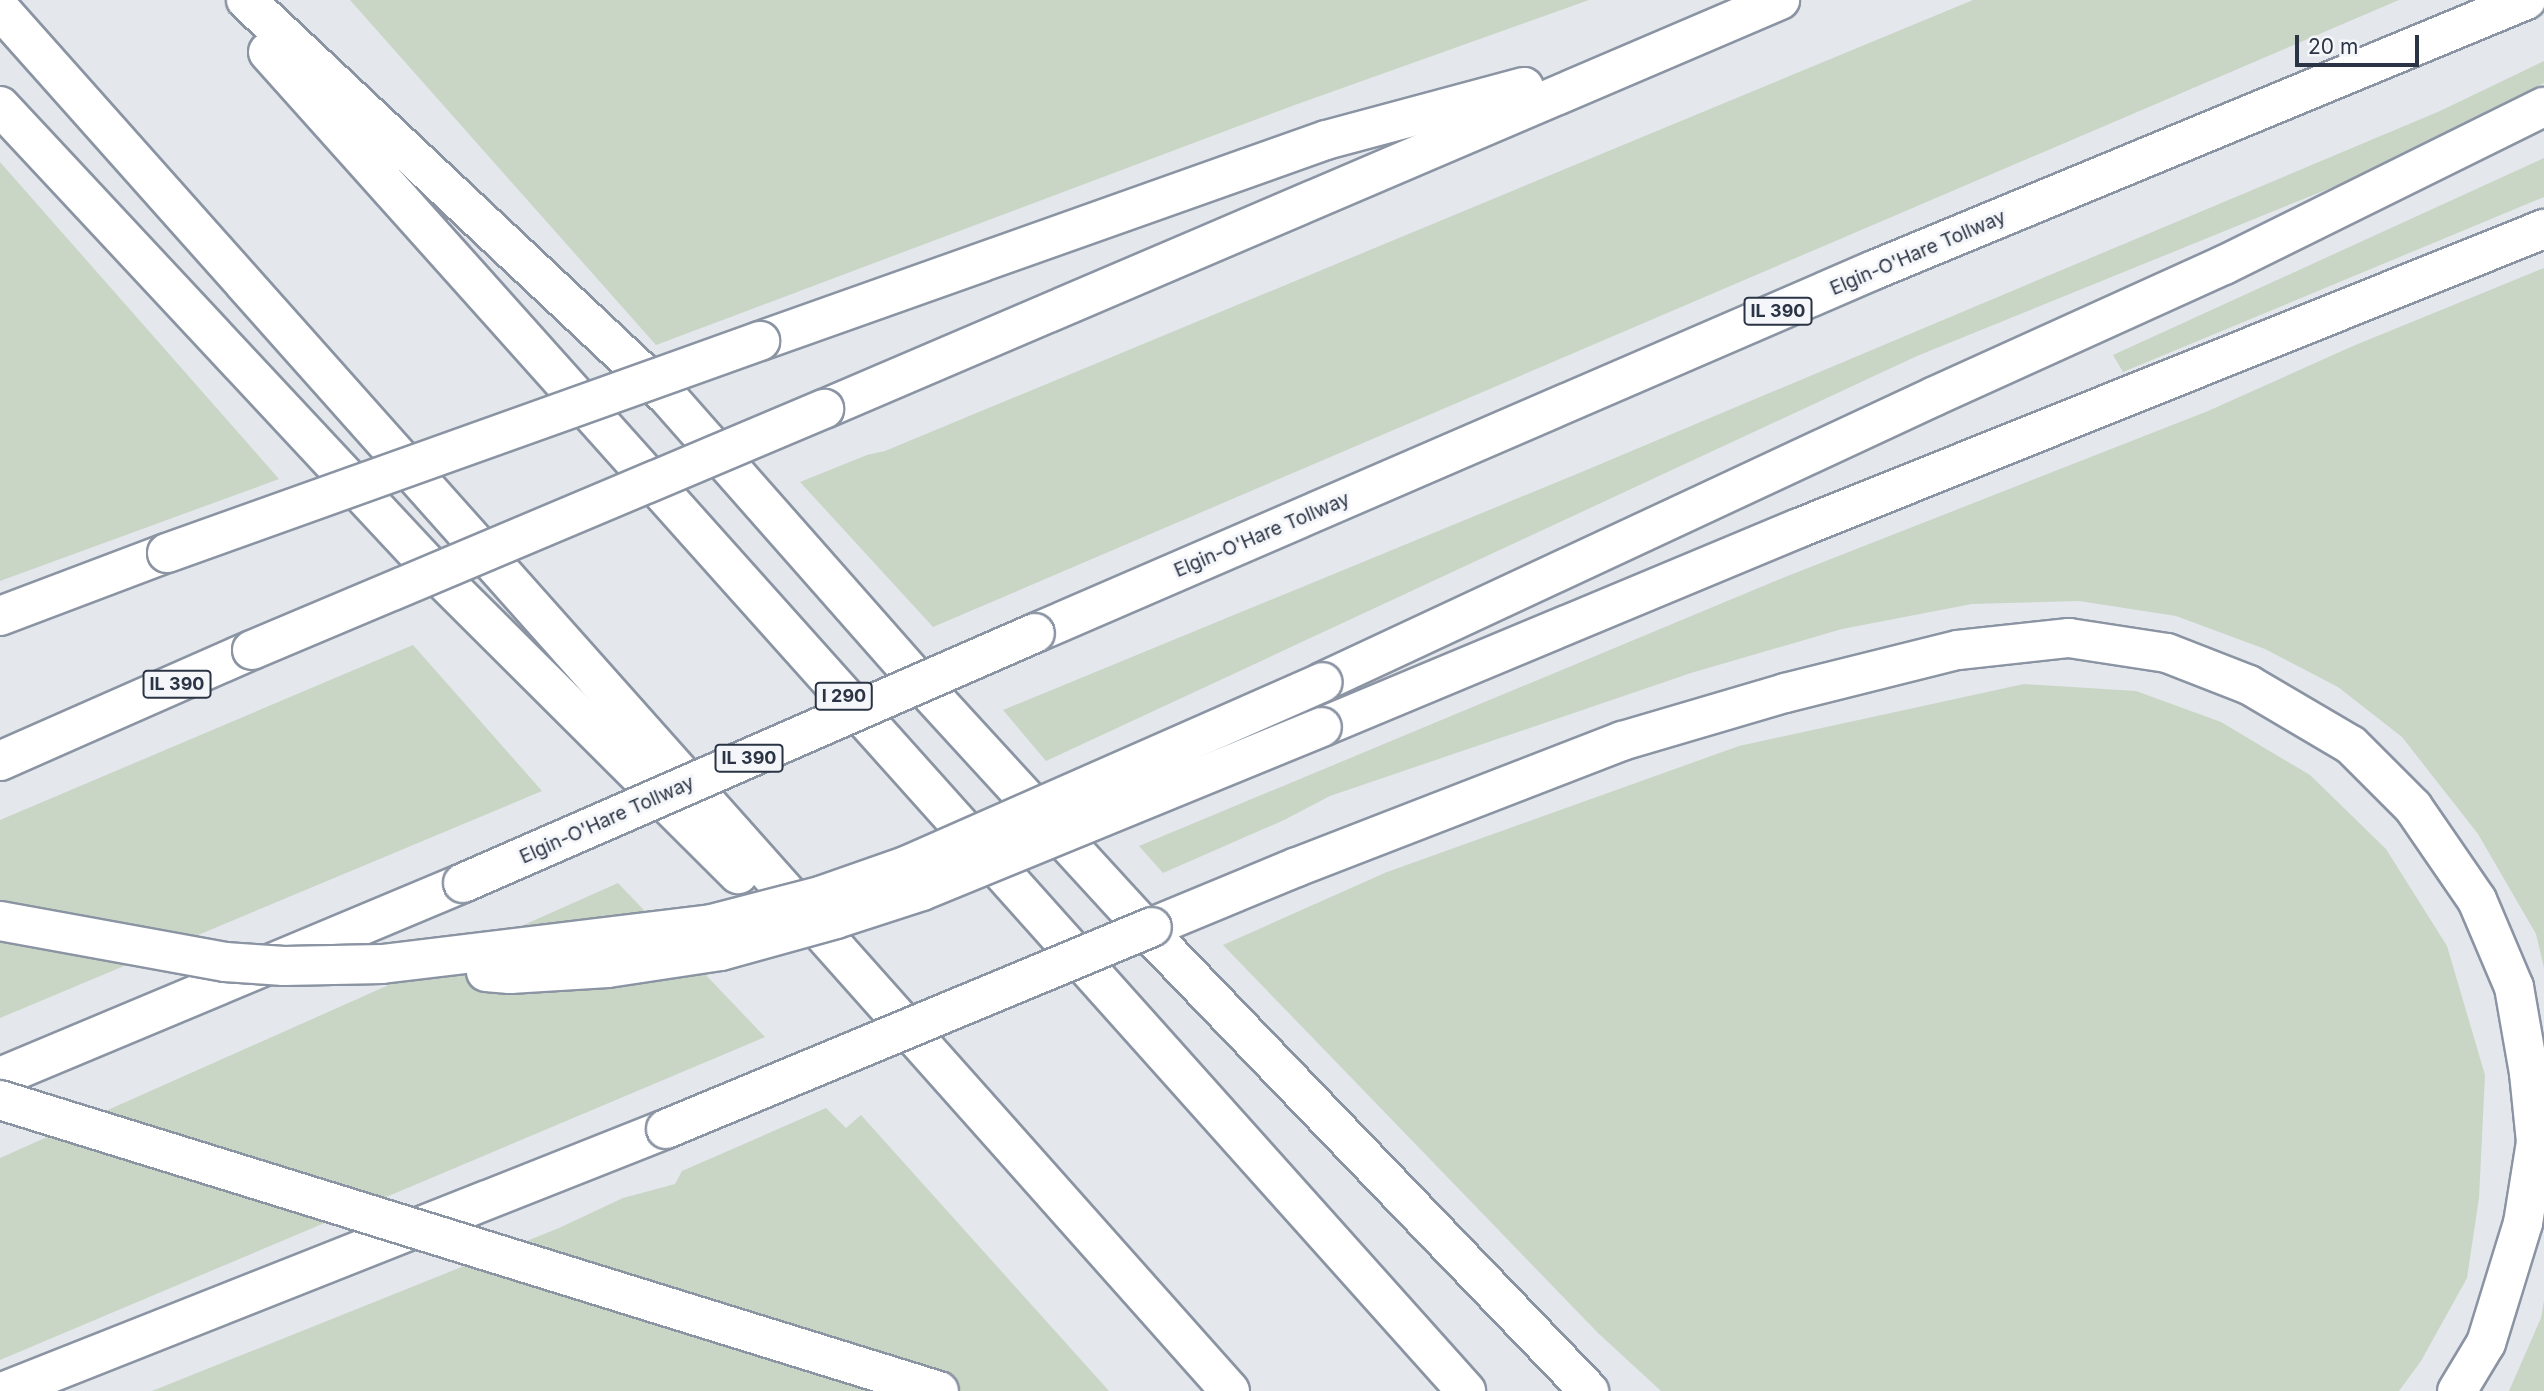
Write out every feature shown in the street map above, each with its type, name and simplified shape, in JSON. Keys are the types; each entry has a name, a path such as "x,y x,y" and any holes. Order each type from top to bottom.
{"highway":[{"name":"I 290","path":"222,0 1466,1391"},
{"path":"246,0 668,397 924,687 1141,924 1589,1391"},
{"name":"IL 390","path":"0,761 103,718 252,650 824,410 1780,0"},
{"name":"Elgin-O'Hare Tollway","path":"0,1077 463,883 1887,265 2526,0"},
{"path":"0,9 1230,1391"},
{"path":"0,617 167,553 1326,140 1654,52"},
{"path":"0,106 433,570 853,986 1076,1217"},
{"path":"382,964 712,924 823,895 908,866 1322,682 1935,396 2224,265 2544,107"},
{"path":"0,920 225,962 284,966 382,964 510,974 608,968 721,951 836,919 922,891 1799,528 2544,229"},
{"path":"5,1391 666,1129 1297,867 1622,741 1785,693 1958,650 2069,638 2167,653 2249,685 2351,745 2413,807 2477,900 2514,987 2529,1073 2536,1142 2523,1223 2486,1343 2457,1391"},
{"path":"0,737 103,718"},
{"path":"0,1099 101,1035"},
{"path":"0,1099 939,1391"}],"green space":[{"path":"350,0 1589,0 1292,106 656,345"},
{"path":"1973,0 2399,0 933,627 800,482 867,455 885,451"},
{"path":"2544,61 2544,83 2338,185 1917,356 1046,761 1003,710 1584,471 2440,111"},
{"path":"2544,158 2544,197 2123,372 2113,355"},
{"path":"0,162 279,479 0,581"},
{"path":"2544,268 2544,968 2536,934 2478,834 2402,737 2338,687 2265,649 2176,616 2079,601 1972,604 1842,629 1691,673 1330,796 1284,820 1163,873 1139,846 1785,577 2208,411 2353,346"},
{"path":"413,645 542,791 0,1018 0,820"},
{"path":"2024,684 2136,691 2221,722 2310,775 2386,849 2447,946 2485,1075 2479,1198 2467,1278 2421,1361 2399,1391 1661,1391 1598,1333 1223,945 1387,872 1739,746"},
{"path":"618,883 765,1037 0,1360 0,1158"},
{"path":"826,1108 846,1128 861,1115 1109,1391 152,1391 559,1228 623,1198 675,1184 682,1171"},
{"path":"2544,1301 2544,1391 2509,1391 2541,1318"}]}
